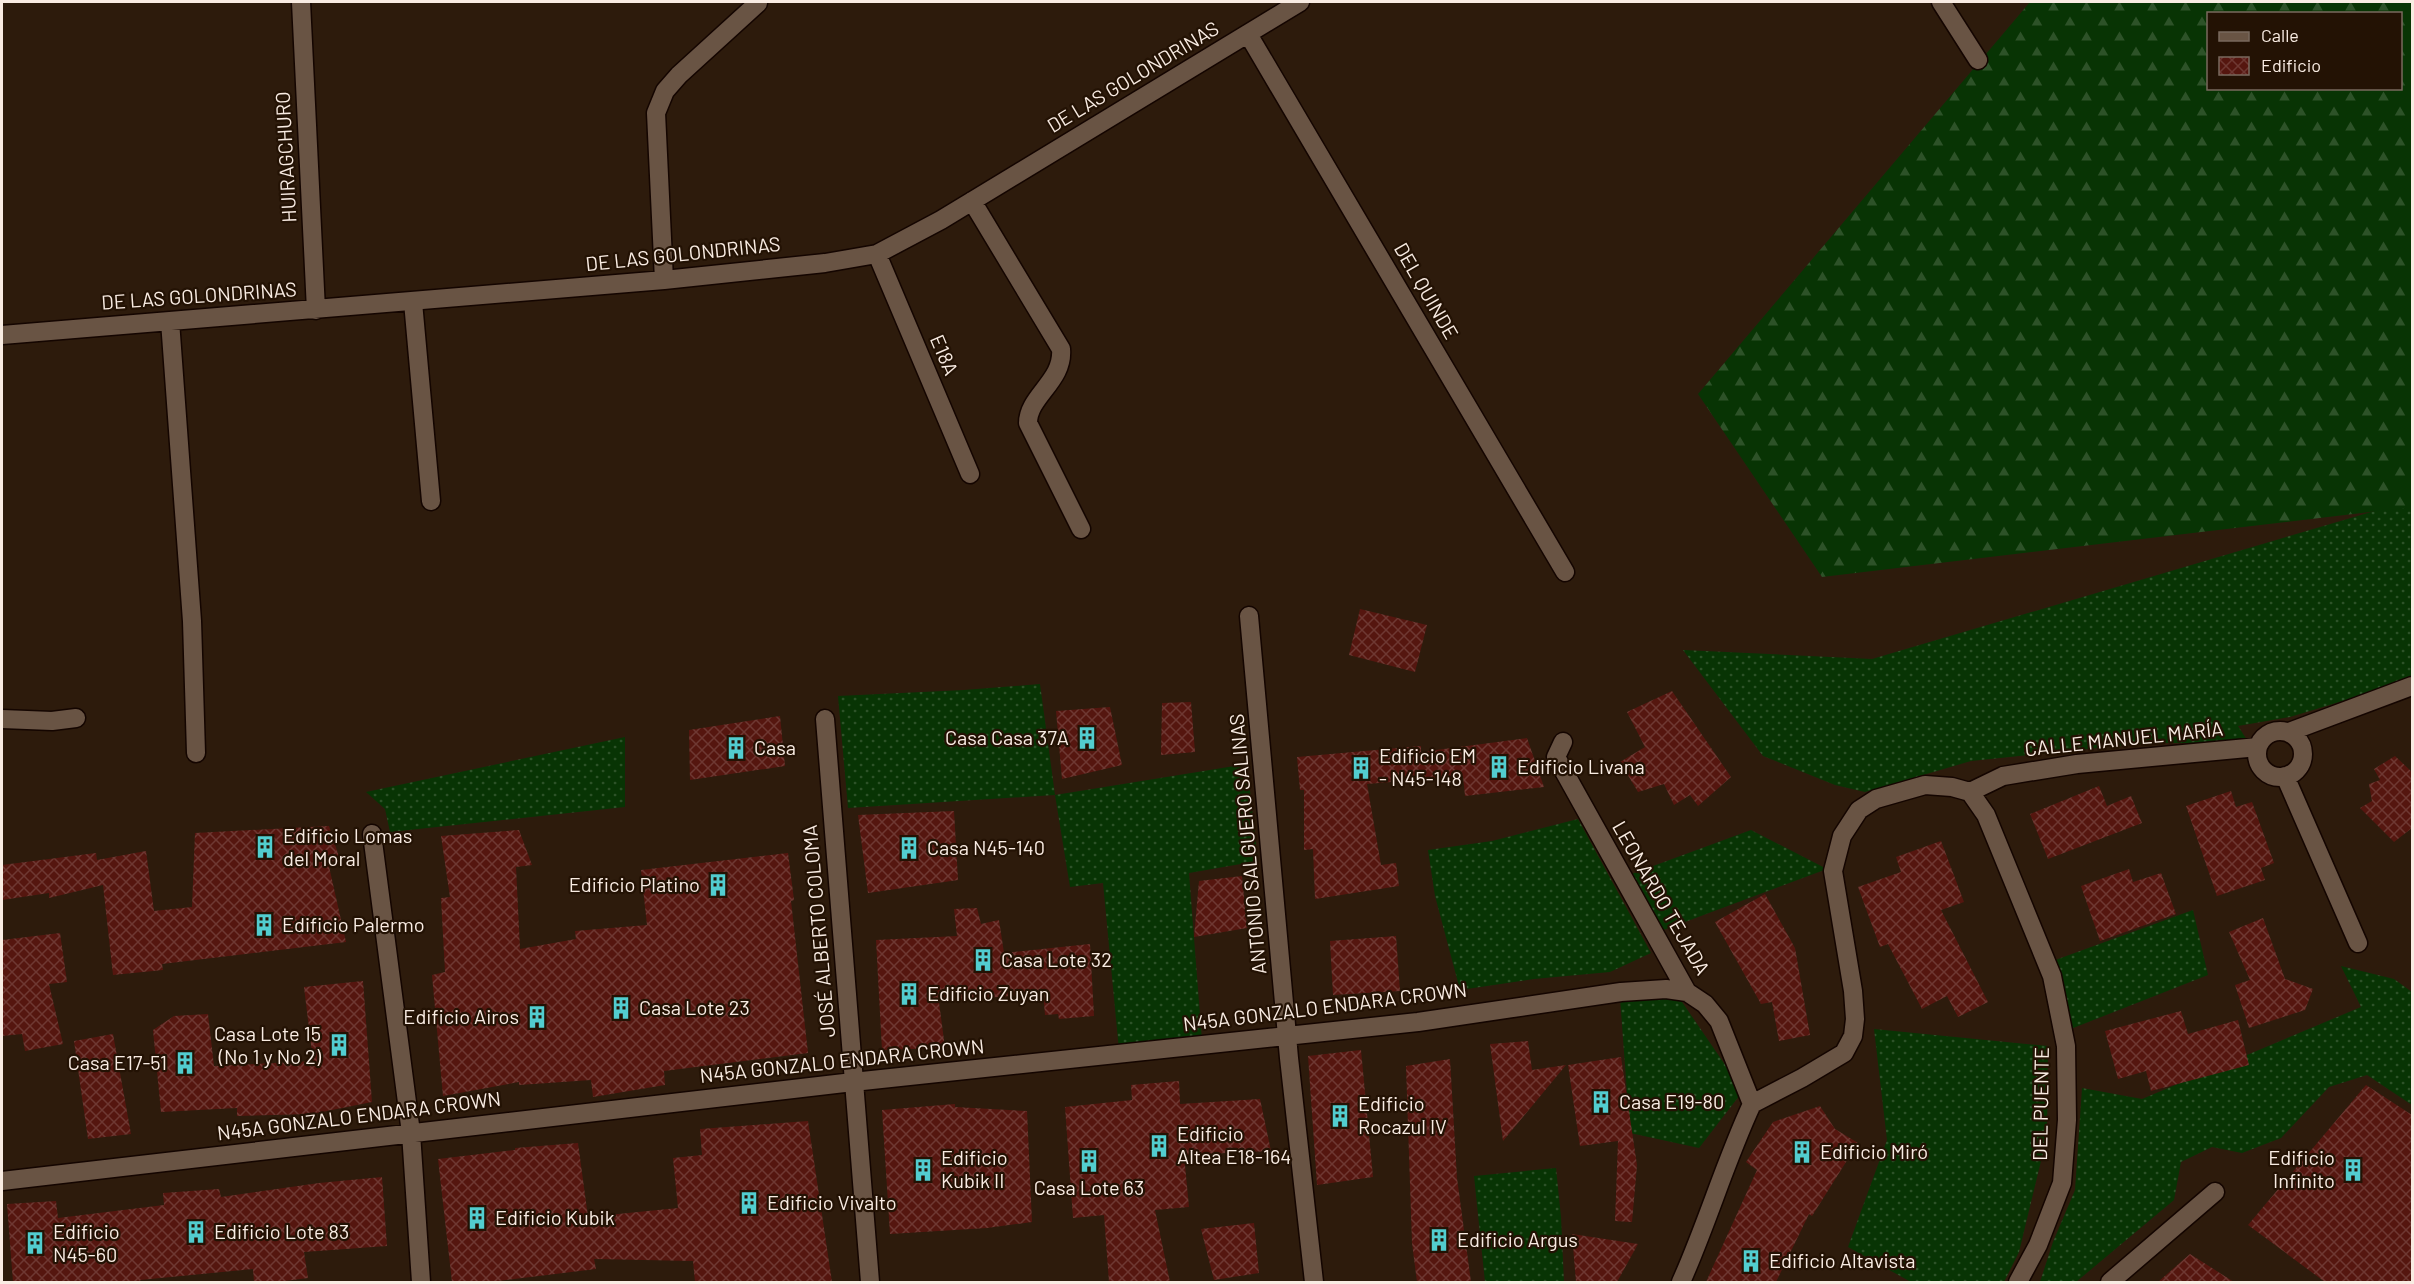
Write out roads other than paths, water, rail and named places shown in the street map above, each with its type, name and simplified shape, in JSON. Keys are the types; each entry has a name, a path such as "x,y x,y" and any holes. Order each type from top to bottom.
{"street":[{"name":"HUIRAGCHURO","path":"301,2 316,310"},
{"name":"DE LAS GOLONDRINAS","path":"2,335 664,280 877,254 972,201 1300,2"},
{"path":"1941,2 1978,60"},
{"path":"664,280 656,113 665,91 679,75 758,3"},
{"name":"DEL QUINDE","path":"1248,34 1565,572"},
{"path":"972,201 1061,350 1062,359 1058,371 1028,416 1028,423 1081,529"},
{"name":"E18A","path":"877,254 969,474"},
{"path":"413,302 431,501"},
{"path":"170,321 192,621 196,753"},
{"name":"ANTONIO SALGUERO SALINAS","path":"1249,615 1287,1035 1314,1282"},
{"path":"2289,732 2302,746 2303,756 2300,765 2294,772 2285,776 2269,774 2259,763 2258,747 2270,733 2289,732 2412,686"},
{"path":"2,719 52,721 76,718"},
{"name":"JOSÉ ALBERTO COLOMA","path":"825,719 870,1282"},
{"name":"LEONARDO TEJADA","path":"1563,742 1556,757 1687,992 1705,1004 1719,1021 1752,1104"},
{"name":"CALLE MANUEL MARÍA","path":"1970,792 2003,776 2077,764 2258,747"},
{"path":"2285,776 2358,943"},
{"path":"1681,1282 1733,1144 1752,1104 1844,1053 1853,1036 1855,1019 1853,991 1833,871 1842,836 1859,810 1876,799 1925,785 1952,787 1970,792"},
{"name":"DEL PUENTE","path":"1970,792 1986,815 2052,976 2066,1046 2067,1120 2062,1183 2038,1245 2018,1282"},
{"path":"372,834 411,1133 421,1282"},
{"name":"N45A GONZALO ENDARA CROWN","path":"2,1181 853,1082 1418,1022 1621,992 1666,989 1687,992"},
{"path":"2110,1282 2216,1192"}],"place":[{"name":"Casa Casa 37A","path":"1087,738"},
{"name":"Casa","path":"736,748"},
{"name":"Edificio Livana","path":"1499,767"},
{"name":"Edificio EM - N45-148","path":"1361,768"},
{"name":"Edificio Lomas del Moral","path":"265,847"},
{"name":"Casa N45-140","path":"909,848"},
{"name":"Edificio Platino","path":"718,885"},
{"name":"Edificio Palermo","path":"264,925"},
{"name":"Casa Lote 32","path":"983,960"},
{"name":"Edificio Zuyan","path":"909,994"},
{"name":"Casa Lote 23","path":"621,1008"},
{"name":"Edificio Airos","path":"537,1017"},
{"name":"Casa Lote 15 (No 1 y No 2)","path":"339,1045"},
{"name":"Casa E17-51","path":"185,1063"},
{"name":"Casa E19-80","path":"1601,1102"},
{"name":"Edificio Rocazul IV","path":"1340,1116"},
{"name":"Edificio Altea E18-164","path":"1159,1146"},
{"name":"Edificio Miró","path":"1802,1152"},
{"name":"Casa Lote 63","path":"1089,1161"},
{"name":"Edificio Kubik II","path":"923,1170"},
{"name":"Edificio Infinito","path":"2353,1170"},
{"name":"Edificio Vivalto","path":"749,1203"},
{"name":"Edificio Kubik","path":"477,1218"},
{"name":"Edificio Lote 83","path":"196,1232"},
{"name":"Edificio Argus","path":"1439,1240"},
{"name":"Edificio N45-60","path":"35,1243"},
{"name":"Edificio Altavista","path":"1751,1261"}]}
